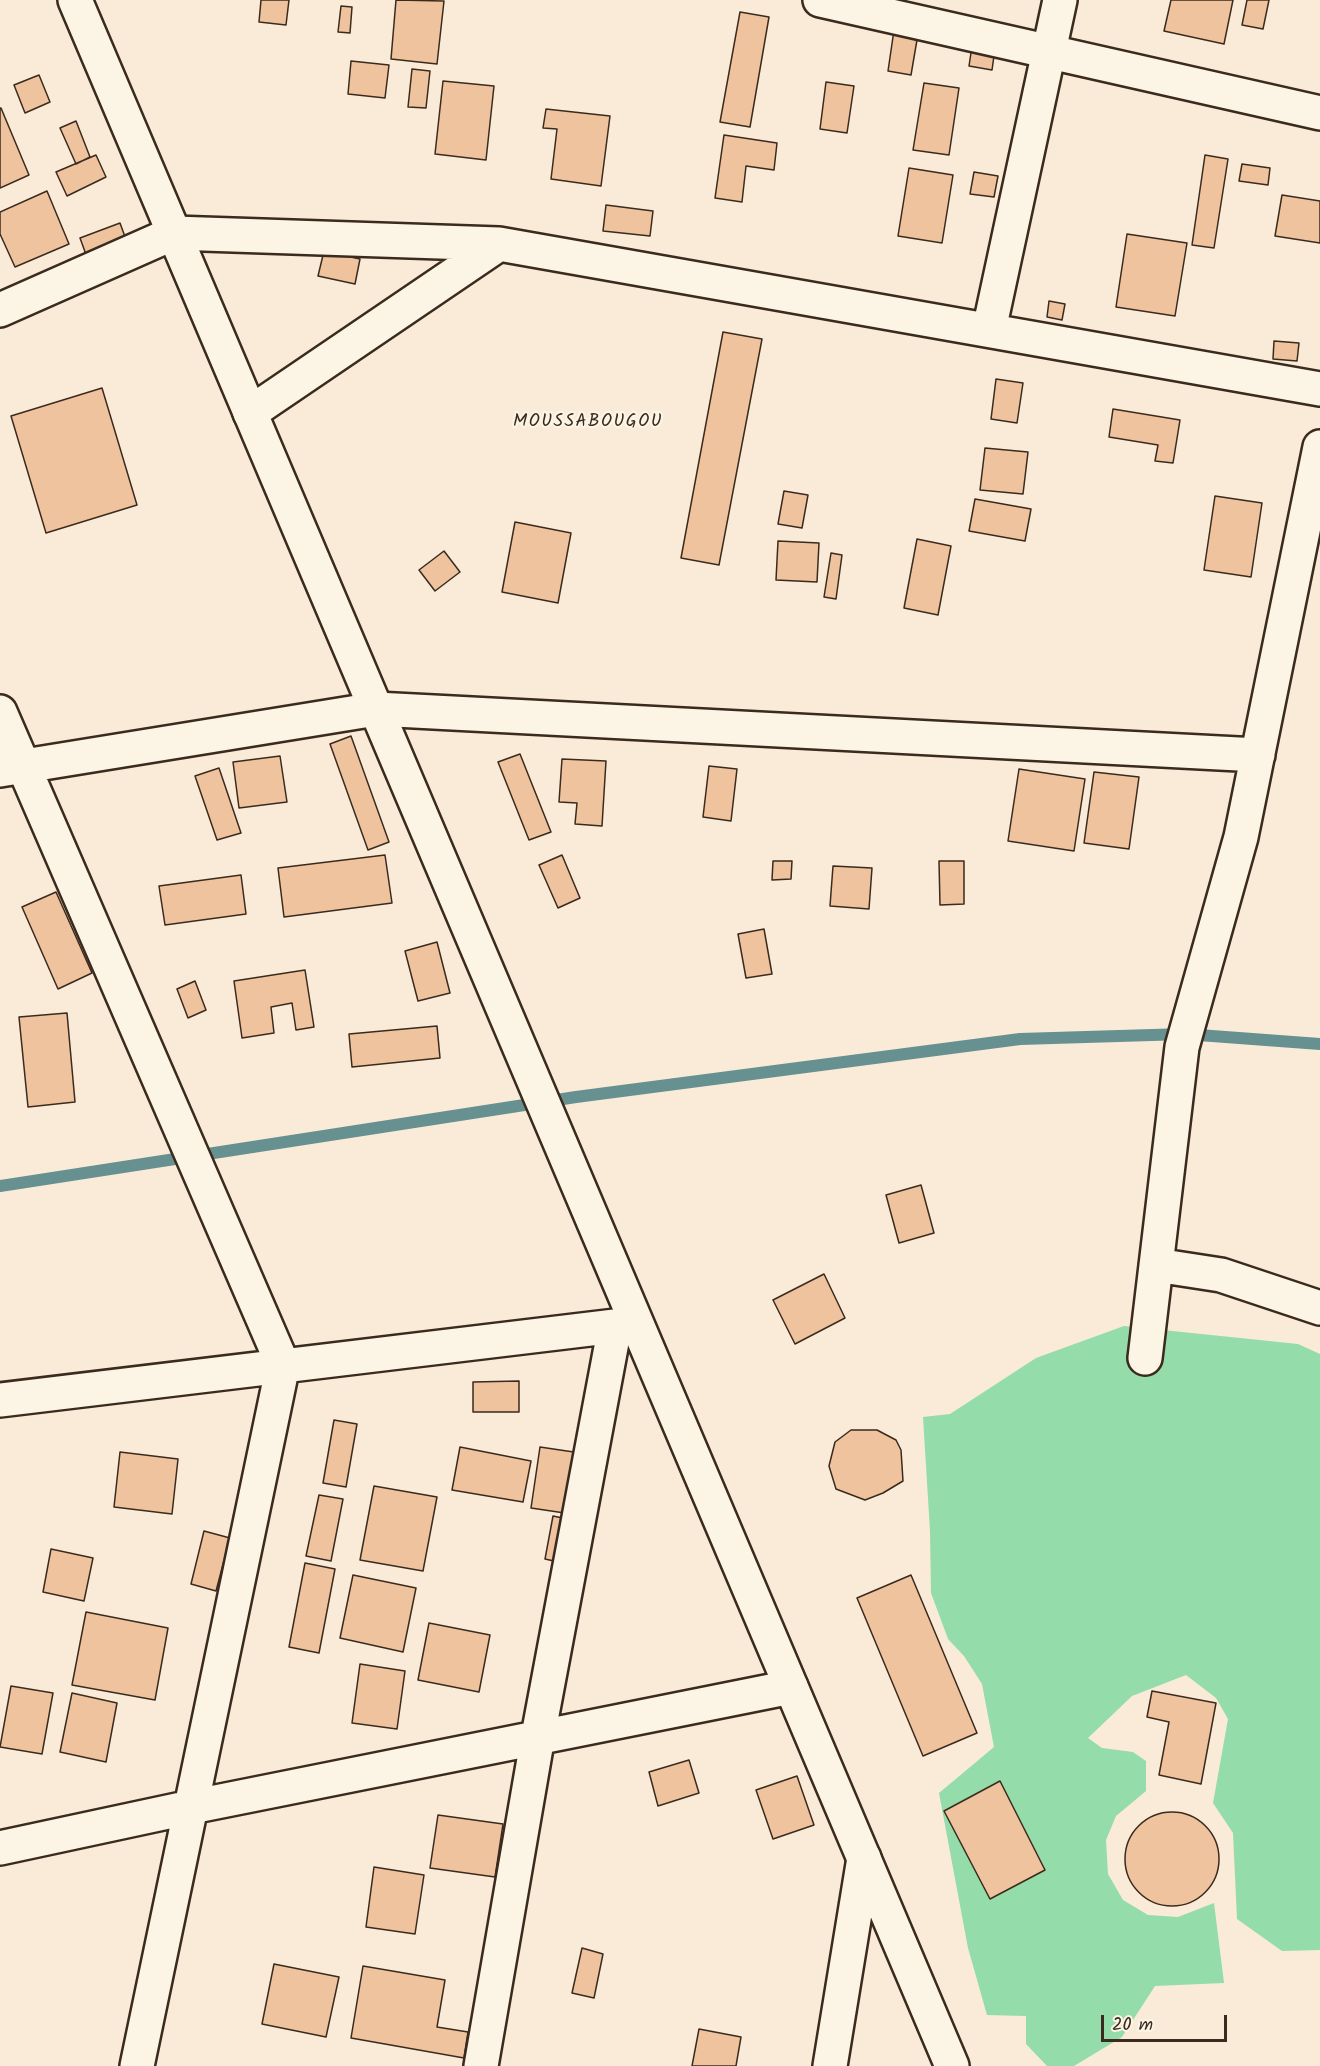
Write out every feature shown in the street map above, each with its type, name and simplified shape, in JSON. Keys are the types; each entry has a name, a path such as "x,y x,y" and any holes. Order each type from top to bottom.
{"street":[{"path":"75,0 376,709 627,1326 791,1687 952,2066"},
{"path":"820,0 1320,113"},
{"path":"989,330 1060,0"},
{"path":"0,310 174,233 500,244 1320,389"},
{"path":"250,413 500,244"},
{"path":"1145,1358 1182,1047 1241,837 1320,447"},
{"path":"12,768 376,709 1258,755"},
{"path":"0,712 12,768 283,1365 136,2066"},
{"path":"1156,1265 1221,1275 1320,1308"},
{"path":"0,1400 627,1326"},
{"path":"481,2066 538,1736 627,1326"},
{"path":"0,1848 538,1736 791,1687"},
{"path":"830,2066 864,1858"}],"green space":[{"path":"1124,1326 1298,1344 1320,1354 1320,1950 1282,1951 1237,1919 1233,1833 1213,1803 1228,1719 1216,1698 1186,1675 1132,1696 1088,1738 1102,1748 1133,1752 1146,1761 1146,1791 1116,1816 1106,1840 1108,1874 1123,1900 1148,1915 1178,1917 1214,1903 1224,1983 1155,1986 1122,2037 1074,2066 1047,2066 1026,2044 1026,2016 987,2015 968,1948 939,1793 994,1747 982,1684 964,1656 948,1639 931,1593 930,1531 923,1417 950,1414 1036,1358"}],"building":[{"path":"261,0 289,0 286,25 259,22"},
{"path":"396,0 444,1 437,64 391,59"},
{"path":"1171,0 1233,0 1224,44 1164,31"},
{"path":"1247,0 1269,0 1263,29 1242,25"},
{"path":"341,6 352,7 350,33 338,32"},
{"path":"740,12 769,17 750,127 720,122"},
{"path":"894,30 918,34 911,75 888,71"},
{"path":"972,46 995,49 992,70 969,66"},
{"path":"351,61 389,65 385,98 348,94"},
{"path":"412,69 430,71 426,108 408,107"},
{"path":"39,75 50,102 25,113 14,85"},
{"path":"443,81 494,86 486,160 435,154"},
{"path":"826,82 854,86 847,133 820,129"},
{"path":"924,83 959,88 949,155 913,150"},
{"path":"0,108 29,175 0,188"},
{"path":"546,109 610,116 601,186 551,179 557,129 543,128"},
{"path":"76,121 90,157 76,164 60,128"},
{"path":"724,135 777,143 774,170 746,166 742,202 715,198"},
{"path":"96,155 106,177 67,196 56,172"},
{"path":"1205,155 1228,159 1214,248 1192,245"},
{"path":"1242,164 1270,168 1268,185 1239,181"},
{"path":"909,168 953,175 942,243 898,236"},
{"path":"974,172 998,176 994,197 970,194"},
{"path":"47,191 69,244 15,267 0,234 0,212"},
{"path":"1282,195 1320,201 1320,243 1275,236"},
{"path":"606,205 653,211 650,236 603,231"},
{"path":"120,223 128,245 88,260 80,238"},
{"path":"1127,234 1187,243 1175,316 1116,307"},
{"path":"324,251 360,259 355,284 318,276"},
{"path":"1049,301 1065,304 1062,320 1047,317"},
{"path":"723,332 762,339 719,565 681,558"},
{"path":"1274,341 1299,343 1297,361 1273,359"},
{"path":"996,379 1023,383 1017,423 991,419"},
{"path":"102,388 137,505 46,533 11,416"},
{"path":"1113,409 1180,420 1173,463 1155,461 1158,445 1109,437"},
{"path":"985,448 1028,452 1023,494 980,490"},
{"path":"784,491 808,495 802,528 778,524"},
{"path":"1215,496 1262,503 1251,577 1204,570"},
{"path":"975,499 1031,509 1025,541 969,531"},
{"path":"515,522 571,533 558,603 502,592"},
{"path":"917,539 951,546 938,615 904,608"},
{"path":"778,541 819,543 817,582 776,580"},
{"path":"444,551 460,572 435,591 419,570"},
{"path":"831,553 842,555 836,599 824,597"},
{"path":"351,736 389,842 368,850 330,744"},
{"path":"520,754 551,832 529,840 498,762"},
{"path":"280,756 287,802 239,808 233,762"},
{"path":"562,759 606,761 602,826 575,824 577,803 559,802"},
{"path":"709,766 737,769 731,821 703,817"},
{"path":"219,768 241,833 217,840 195,776"},
{"path":"1019,769 1085,779 1074,851 1008,841"},
{"path":"1094,772 1139,777 1129,849 1084,843"},
{"path":"385,855 392,903 284,917 278,868"},
{"path":"562,855 580,898 558,908 539,865"},
{"path":"773,861 792,861 791,879 772,880"},
{"path":"939,861 964,861 964,904 940,905"},
{"path":"833,866 872,868 869,909 830,906"},
{"path":"241,875 246,914 165,925 159,886"},
{"path":"56,892 92,973 58,989 22,907"},
{"path":"764,929 772,974 746,978 738,934"},
{"path":"437,942 450,993 418,1001 405,951"},
{"path":"305,970 314,1027 296,1030 292,1003 271,1007 274,1033 242,1038 234,981"},
{"path":"195,981 206,1010 188,1018 177,989"},
{"path":"67,1013 75,1102 28,1107 19,1017"},
{"path":"437,1026 440,1058 352,1067 349,1034"},
{"path":"921,1185 934,1233 899,1243 886,1195"},
{"path":"824,1274 845,1318 795,1344 773,1300"},
{"path":"519,1381 519,1412 473,1412 473,1382"},
{"path":"334,1420 357,1424 346,1487 323,1483"},
{"path":"851,1430 877,1430 896,1440 901,1450 903,1481 865,1500 836,1489 829,1466 835,1442"},
{"path":"460,1447 531,1461 523,1502 452,1490"},
{"path":"540,1447 587,1454 578,1515 531,1508"},
{"path":"120,1452 178,1459 172,1514 114,1507"},
{"path":"374,1486 437,1497 423,1571 360,1560"},
{"path":"319,1495 343,1499 331,1561 306,1556"},
{"path":"553,1516 577,1521 567,1564 545,1559"},
{"path":"204,1531 230,1538 216,1591 191,1584"},
{"path":"51,1549 93,1558 84,1601 43,1592"},
{"path":"305,1563 335,1569 319,1653 289,1647"},
{"path":"353,1575 416,1588 403,1652 340,1638"},
{"path":"911,1575 977,1733 923,1756 857,1598"},
{"path":"86,1612 168,1628 155,1700 72,1685"},
{"path":"429,1623 490,1635 479,1692 418,1680"},
{"path":"360,1664 405,1671 397,1729 352,1723"},
{"path":"11,1686 53,1693 42,1754 0,1747"},
{"path":"1152,1691 1216,1703 1201,1784 1159,1775 1169,1722 1147,1717"},
{"path":"72,1693 117,1703 106,1762 60,1752"},
{"path":"689,1760 699,1793 658,1806 649,1772"},
{"path":"797,1776 814,1825 773,1839 756,1790"},
{"path":"1000,1781 1045,1870 990,1899 944,1811"},
{"path":"1172,1812 1190,1815 1205,1826 1216,1841 1219,1859 1216,1877 1205,1892 1190,1903 1172,1906 1154,1903 1139,1892 1128,1877 1125,1859 1128,1841 1139,1826 1154,1815"},
{"path":"438,1815 503,1824 495,1877 430,1868"},
{"path":"374,1867 424,1875 415,1934 366,1927"},
{"path":"582,1948 603,1954 594,1998 572,1993"},
{"path":"274,1964 339,1977 326,2037 262,2024"},
{"path":"363,1966 445,1980 437,2027 468,2032 464,2058 351,2038"},
{"path":"699,2029 741,2037 736,2066 692,2066"}],"waterway":[{"path":"0,1186 576,1097 1020,1039 1185,1034 1320,1044"}],"district":[{"name":"MOUSSABOUGOU","path":"588,423"}]}
